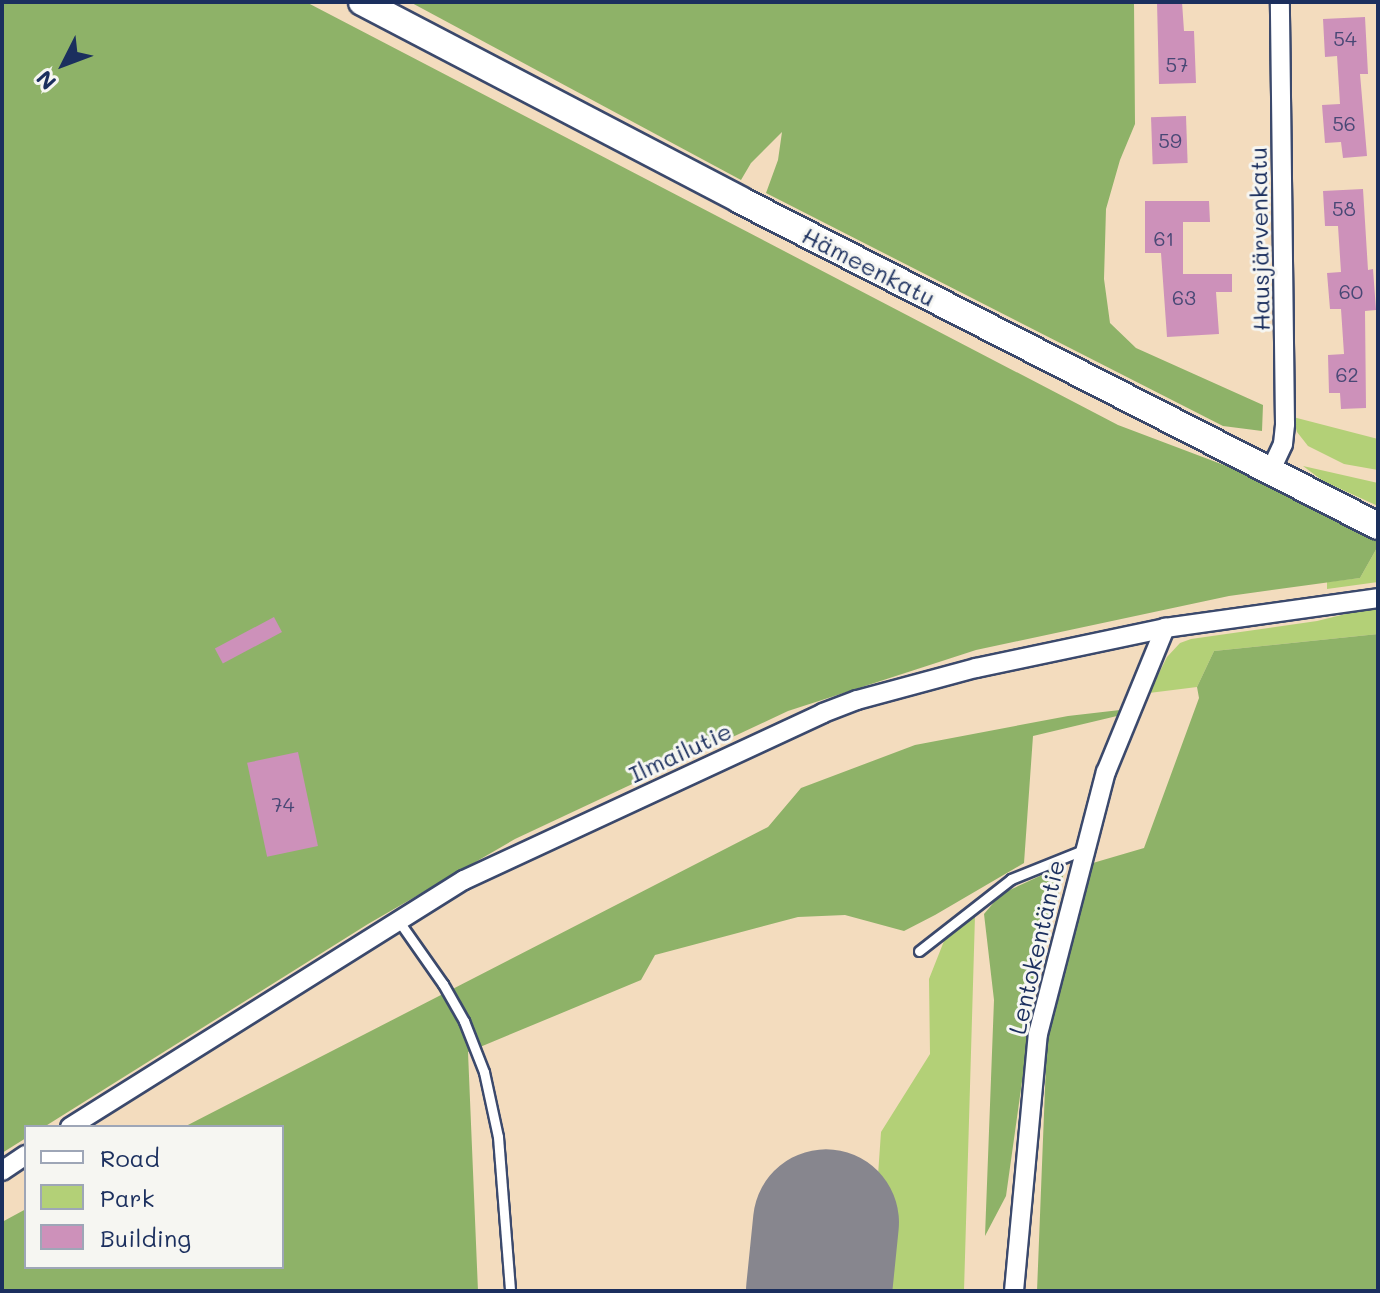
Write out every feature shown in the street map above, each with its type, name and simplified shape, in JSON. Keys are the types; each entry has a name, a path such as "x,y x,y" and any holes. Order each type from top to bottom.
{"main road":[{"name":"Hämeenkatu","path":"362,2 1378,526"}],"street":[{"name":"Hausjärvenkatu","path":"1270,472 1283,444 1285,424 1280,2"},
{"name":"Ilmailutie","path":"73,1125 464,880 857,700 976,668 1165,628 1378,598"},
{"name":"Lentokentäntie","path":"1014,1291 1038,1034 1083,850 1106,772 1165,628"},
{"path":"2,1171 24,1156"}],"lane":[{"path":"919,951 1011,879 1083,850"},
{"path":"398,920 443,984 464,1021 484,1072 498,1137 510,1291"}],"green space":[{"path":"2,2 306,2 1118,425 1245,473 1378,541 1360,578 1229,596 976,650 788,711 515,839 368,924 47,1125 24,1125 24,1139 2,1153"},
{"path":"410,2 1134,2 1135,124 1120,160 1106,209 1104,279 1110,323 1136,348 1263,405 1262,431 1223,426 766,193 778,160 782,132 751,163 741,180"},
{"path":"1293,417 1378,439 1378,470 1344,464 1308,446 1297,432"},
{"path":"1303,466 1378,483 1378,506 1323,481"},
{"path":"1378,546 1378,582 1327,589 1327,582 1360,578"},
{"path":"1378,606 1378,634 1214,651 1197,687 1149,693 1167,657 1180,643 1317,621"},
{"path":"1378,634 1378,1291 1037,1291 1047,1038 1086,865 1144,848 1199,698 1197,687 1214,651"},
{"path":"1120,710 1117,716 1033,736 1024,863 935,915 904,931 845,915 798,917 655,955 641,980 468,1052 478,1291 2,1291 2,1222 24,1210 24,1269 284,1269 284,1125 188,1125 768,827 801,788 915,745 1068,716"},
{"path":"1066,864 1035,989 1006,1196 985,1236 994,1000 984,914 1001,894"},
{"path":"975,916 964,1291 870,1291 881,1132 930,1054 929,979 944,941"}],"building":[{"path":"1157,2 1182,2 1184,31 1194,31 1196,83 1159,84"},
{"path":"1365,17 1368,74 1360,74 1367,156 1343,158 1341,142 1325,143 1322,105 1340,104 1337,56 1325,57 1323,19"},
{"path":"1186,116 1188,163 1153,164 1151,117"},
{"path":"1363,189 1368,270 1373,269 1376,310 1365,311 1366,408 1341,409 1340,393 1329,393 1328,355 1344,354 1341,309 1330,309 1327,273 1341,272 1338,226 1325,226 1323,191"},
{"path":"1145,201 1209,201 1210,222 1183,222 1183,274 1232,274 1232,292 1216,292 1219,334 1167,337 1161,253 1145,253"},
{"path":"274,617 282,632 223,663 215,648"},
{"path":"298,752 318,846 267,857 247,763"}],"runway":[{"path":"819,1291 826,1222"}]}
